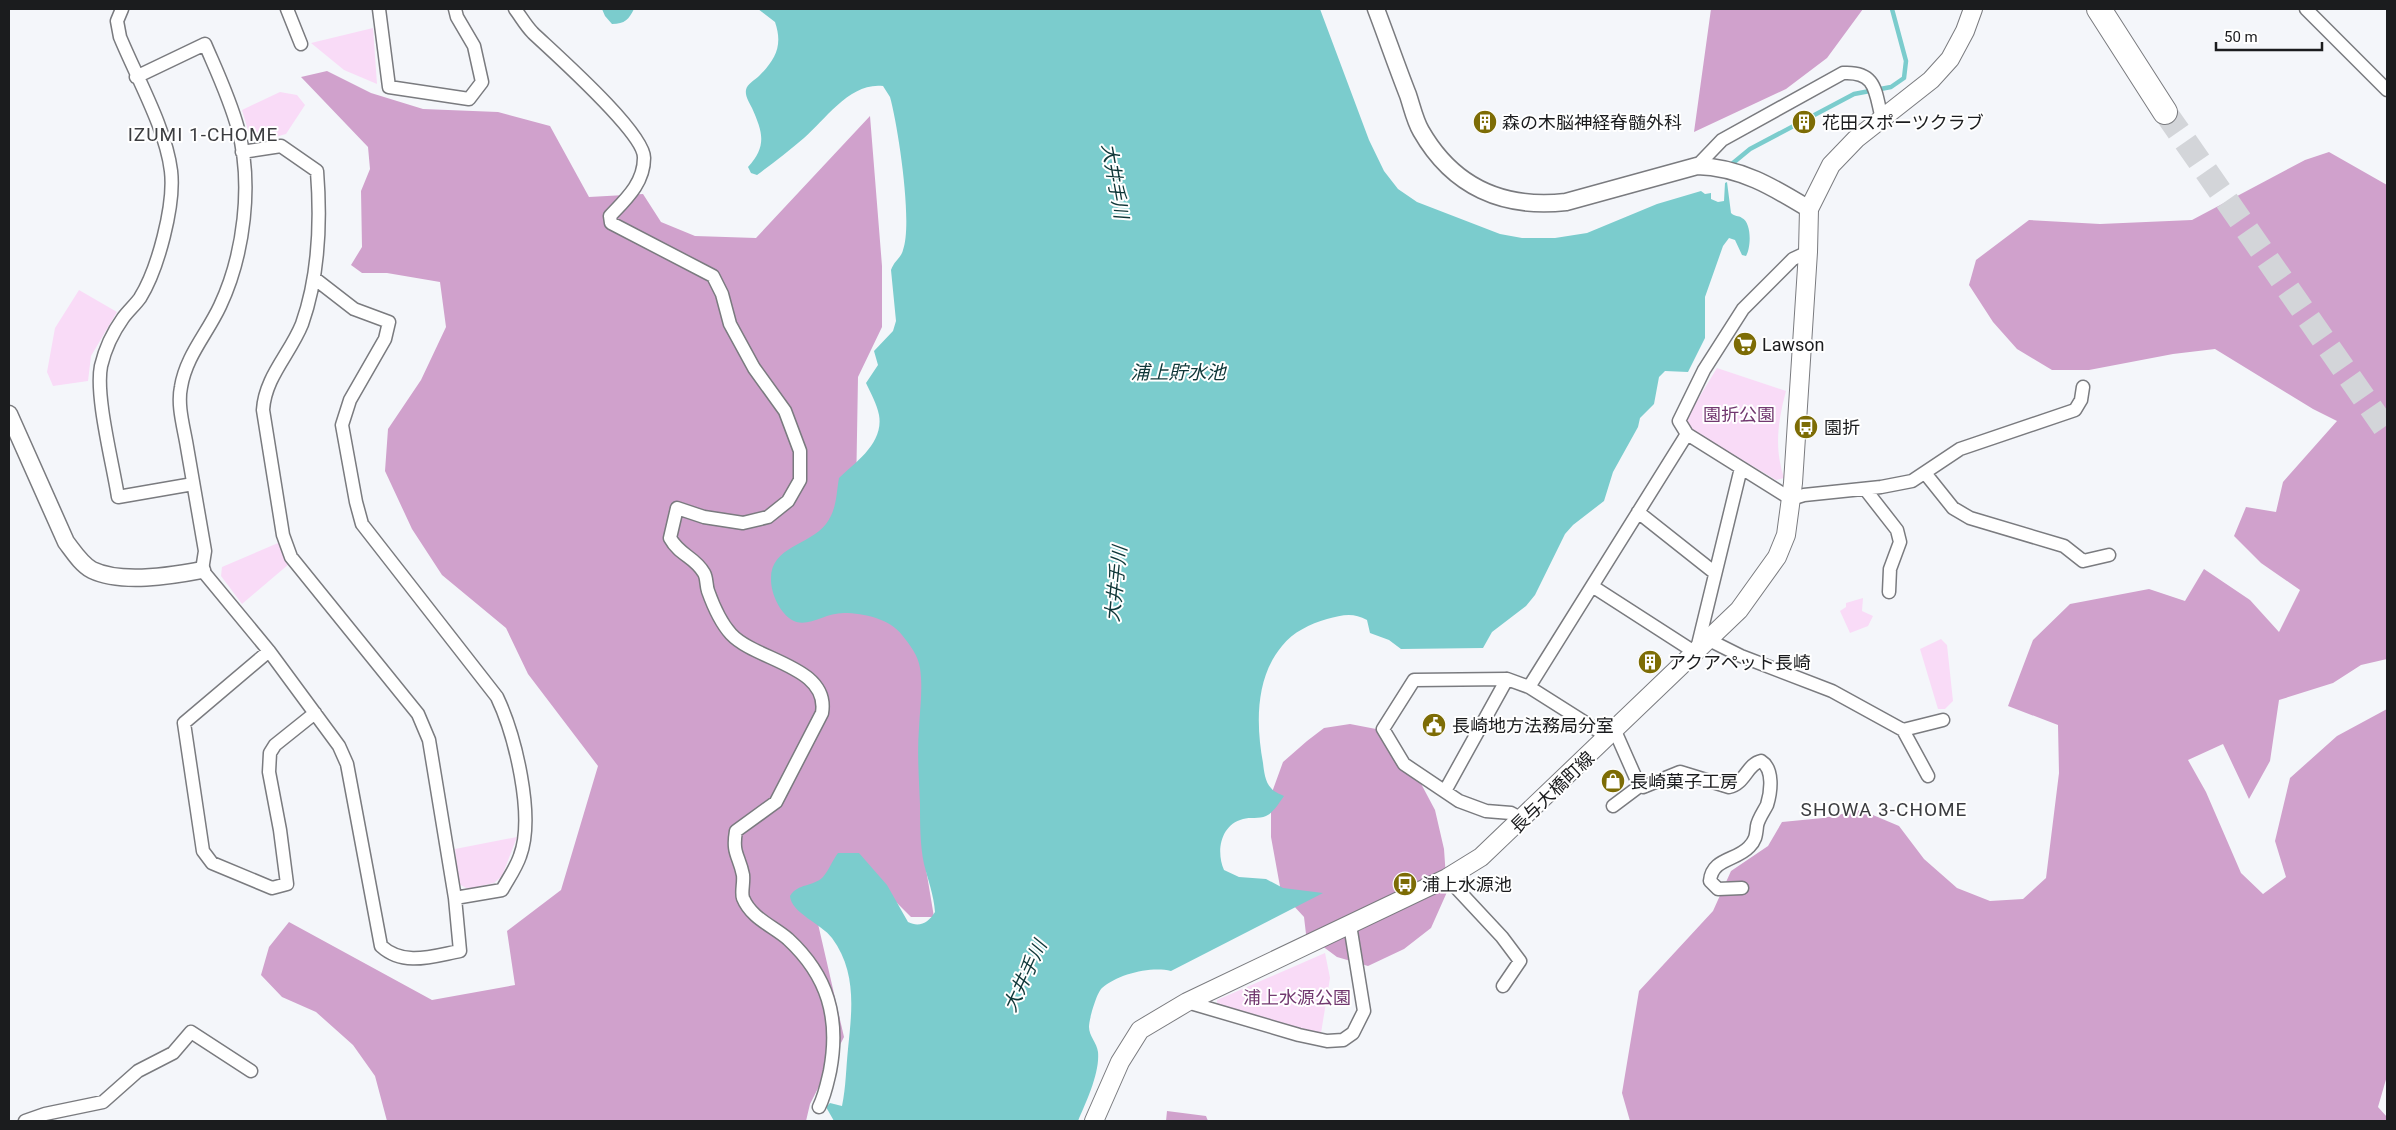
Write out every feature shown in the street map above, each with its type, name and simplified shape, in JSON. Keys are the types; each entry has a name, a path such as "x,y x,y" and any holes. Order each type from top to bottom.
{"highway":[{"path":"2099,9 2170,110 2110,9"}],"main road":[{"name":"長与大橋町線","path":"1099,1117 1120,1062 1140,1030 1187,1002 1447,878 1482,857 1739,610 1777,557 1786,534 1791,499 1808,252 1809,209 1830,166 1856,139 1931,80 1950,59 1965,31 1973,9"}],"street":[{"path":"122,9 117,21 136,77 163,136 171,172 170,216 140,298 122,319 108,344 101,367 100,390 118,497 193,484"},
{"path":"287,9 301,44"},
{"path":"379,9 389,87 469,99 482,82 474,46 457,17 455,9"},
{"path":"515,9 532,32 565,61 626,124 645,155 643,172 635,190 610,216 611,223 713,276 722,294 730,324 754,368 785,411 800,451 800,480 788,501 768,518 743,523 704,517 677,508 670,538 677,550 694,560 706,574 707,589 719,616 732,635 752,648 800,671 820,691 824,702 822,714 776,802 736,831 733,848 743,876 743,897 755,914 788,939 815,969 829,1000 835,1044 825,1096 819,1107"},
{"path":"1376,9 1420,131 1453,173 1477,188 1504,199 1546,204 1559,203 1697,166 1722,167 1741,172 1771,186 1809,209"},
{"path":"2306,9 2387,90"},
{"path":"136,77 205,44 228,97 239,131 242,152 245,202 233,274 219,308 186,366 180,389 182,416 205,551 202,570 269,651 339,746 348,764 382,946 390,955 410,960 460,951 455,898 429,740 418,714 291,557 283,535 263,410 264,396 302,324 314,278 320,208 318,171 281,146 242,152"},
{"path":"1697,166 1722,140 1843,73 1853,72 1867,76 1874,85 1882,119"},
{"path":"1808,252 1793,259 1743,309 1704,370 1679,421 1687,434 1791,499 1804,495 1865,489 1912,481 1960,449 2075,410 2081,400 2083,387"},
{"path":"314,278 354,309 389,322 385,339 350,400 342,425 356,502 362,524 497,697 507,719 522,783 526,831 520,856 502,890 455,898"},
{"path":"9,414 66,542 76,556 91,569 117,578 202,570"},
{"path":"1529,687 1687,434"},
{"path":"1592,586 1696,653 1741,468"},
{"path":"1925,473 1953,508 1970,518 2064,546 2083,561 2109,555"},
{"path":"1865,489 1897,530 1900,542 1890,569 1889,592"},
{"path":"1638,512 1715,574"},
{"path":"1709,640 1741,656 1832,691 1903,730 1928,776"},
{"path":"269,651 184,723 203,852 212,864 272,888 287,884 280,830 269,772 270,753 275,745 315,713"},
{"path":"1445,791 1507,679"},
{"path":"1522,820 1511,813 1486,811 1468,804 1404,764 1383,729 1414,680 1507,679 1529,687 1612,734 1641,785"},
{"path":"1903,730 1943,720"},
{"path":"1613,806 1641,785 1649,785 1680,772 1729,787 1736,785 1756,762 1761,761 1766,764 1770,777 1768,802 1757,826 1754,841 1747,849 1715,867 1711,874 1710,881 1718,889 1742,888"},
{"path":"1447,878 1502,937 1520,960 1503,986"},
{"path":"1187,1002 1299,1035 1327,1041 1343,1040 1353,1033 1364,1011 1350,925"},
{"path":"25,1121 45,1114 102,1102 138,1071 173,1054 191,1032 251,1071"}],"green space":[{"path":"373,28 377,84 344,70 311,43"},
{"path":"280,92 297,95 305,105 286,134 263,139 250,137 242,110"},
{"path":"79,290 117,312 91,356 88,381 53,386 47,372 55,328"},
{"name":"園折公園","path":"1717,368 1786,391 1778,434 1779,456 1784,478 1776,480 1692,430 1686,419"},
{"path":"278,543 289,564 242,604 221,576 222,567"},
{"path":"1863,598 1862,611 1873,616 1868,626 1850,633 1840,611 1846,607 1846,603"},
{"path":"1941,639 1947,645 1953,701 1945,709 1938,709 1920,649"},
{"path":"517,837 502,876 494,883 468,889 459,884 455,849"},
{"name":"浦上水源公園","path":"1325,953 1330,978 1321,1033 1217,1007 1217,1000"}],"shaded area":[{"path":"1711,9 1863,9 1827,58 1786,89 1694,132"},
{"path":"327,71 371,93 423,109 498,112 550,126 589,197 643,194 661,222 695,236 756,238 870,116 882,266 882,327 858,377 856,493 861,584 927,657 925,863 934,917 911,917 848,854 813,902 844,1037 810,1104 806,1121 387,1121 375,1076 353,1045 316,1012 282,997 261,975 269,947 289,922 432,1000 515,985 507,931 561,890 598,766 528,674 506,628 442,575 412,529 385,471 388,429 421,380 446,327 440,282 387,273 362,273 351,265 362,247 361,191 370,169 368,147 301,77"},
{"path":"2329,152 2387,185 2387,659 2361,665 2333,683 2279,700 2270,761 2249,799 2223,744 2188,760 2206,792 2241,873 2263,894 2286,877 2275,841 2290,778 2337,736 2387,709 2387,1076 2378,1107 2387,1117 2387,1121 1630,1121 1622,1093 1639,991 1713,911 1731,871 1768,846 1782,822 1823,818 1861,810 1899,826 1924,859 1957,888 1990,901 2023,899 2046,878 2059,773 2058,725 2008,706 2033,640 2070,604 2149,589 2185,601 2204,569 2250,600 2279,632 2300,590 2261,563 2234,536 2246,507 2276,512 2283,482 2337,421 2313,409 2215,349 2173,354 2089,370 2052,370 2017,349 1993,322 1969,285 1976,260 2029,220 2100,224 2192,220 2305,160"},
{"path":"1350,724 1376,729 1395,745 1418,778 1435,810 1444,849 1447,892 1431,928 1404,949 1368,966 1337,957 1306,934 1304,917 1281,892 1271,837 1271,795 1283,762 1324,728"},
{"path":"1167,1111 1206,1116 1208,1121 1166,1121"}],"water":[{"path":"602,9 634,9 626,20 612,24"},
{"name":"浦上貯水池","path":"758,9 1320,9 1369,140 1384,171 1398,189 1417,202 1500,234 1522,238 1555,238 1587,233 1657,204 1701,191 1705,194 1711,193 1711,199 1718,202 1724,201 1725,183 1727,182 1731,213 1742,218 1748,225 1750,242 1746,256 1742,255 1735,240 1729,238 1723,246 1705,297 1705,338 1688,372 1665,371 1659,377 1654,404 1640,418 1638,427 1613,472 1604,501 1573,525 1565,534 1535,595 1526,606 1492,632 1483,648 1401,649 1389,640 1370,633 1367,620 1362,617 1347,615 1327,619 1308,626 1291,637 1282,646 1273,659 1262,687 1259,733 1266,780 1272,789 1284,796 1274,810 1266,816 1243,819 1229,827 1222,840 1220,855 1224,870 1239,877 1266,879 1283,888 1323,893 1171,971 1145,970 1135,972 1117,979 1102,988 1090,1018 1089,1027 1098,1052 1097,1069 1078,1121 834,1121 826,1107 830,1103 842,1106 851,1020 849,978 846,964 832,938 796,908 790,896 797,889 823,877 838,853 859,853 887,885 908,922 912,924 924,923 935,912 924,864 920,834 918,747 921,676 919,663 913,650 897,629 891,625 876,618 844,613 810,622 802,623 795,621 787,617 778,605 771,580 772,569 783,553 819,531 826,524 834,507 839,478 867,451 877,434 879,415 866,383 878,365 874,351 893,331 896,321 891,270 902,253 906,237 905,197 893,111 890,97 883,86 871,86 849,96 839,103 787,152 757,175 751,173 748,167 761,146 761,132 746,90 749,84 770,64 778,45 775,22"}],"waterway":[{"path":"1732,167 1733,163 1750,149 1854,94 1891,87 1904,78 1906,61 1892,9"}],"tunnel":[{"path":"2165,112 2387,431"}],"place":[{"name":"森の木脳神経脊髄外科","path":"1485,122"},
{"name":"花田スポーツクラブ","path":"1804,122"},
{"name":"Lawson","path":"1745,344"},
{"name":"園折","path":"1806,427"},
{"name":"アクアペット長崎","path":"1650,662"},
{"name":"長崎地方法務局分室","path":"1434,725"},
{"name":"長崎菓子工房","path":"1613,781"},
{"name":"浦上水源池","path":"1405,884"}],"district":[{"name":"IZUMI 1-CHOME","path":"203,134"},
{"name":"SHOWA 3-CHOME","path":"1884,809"}],"water label":[{"name":"大井手川","path":"1115,181"},
{"name":"大井手川","path":"1116,584"},
{"name":"大井手川","path":"1025,976"}]}
